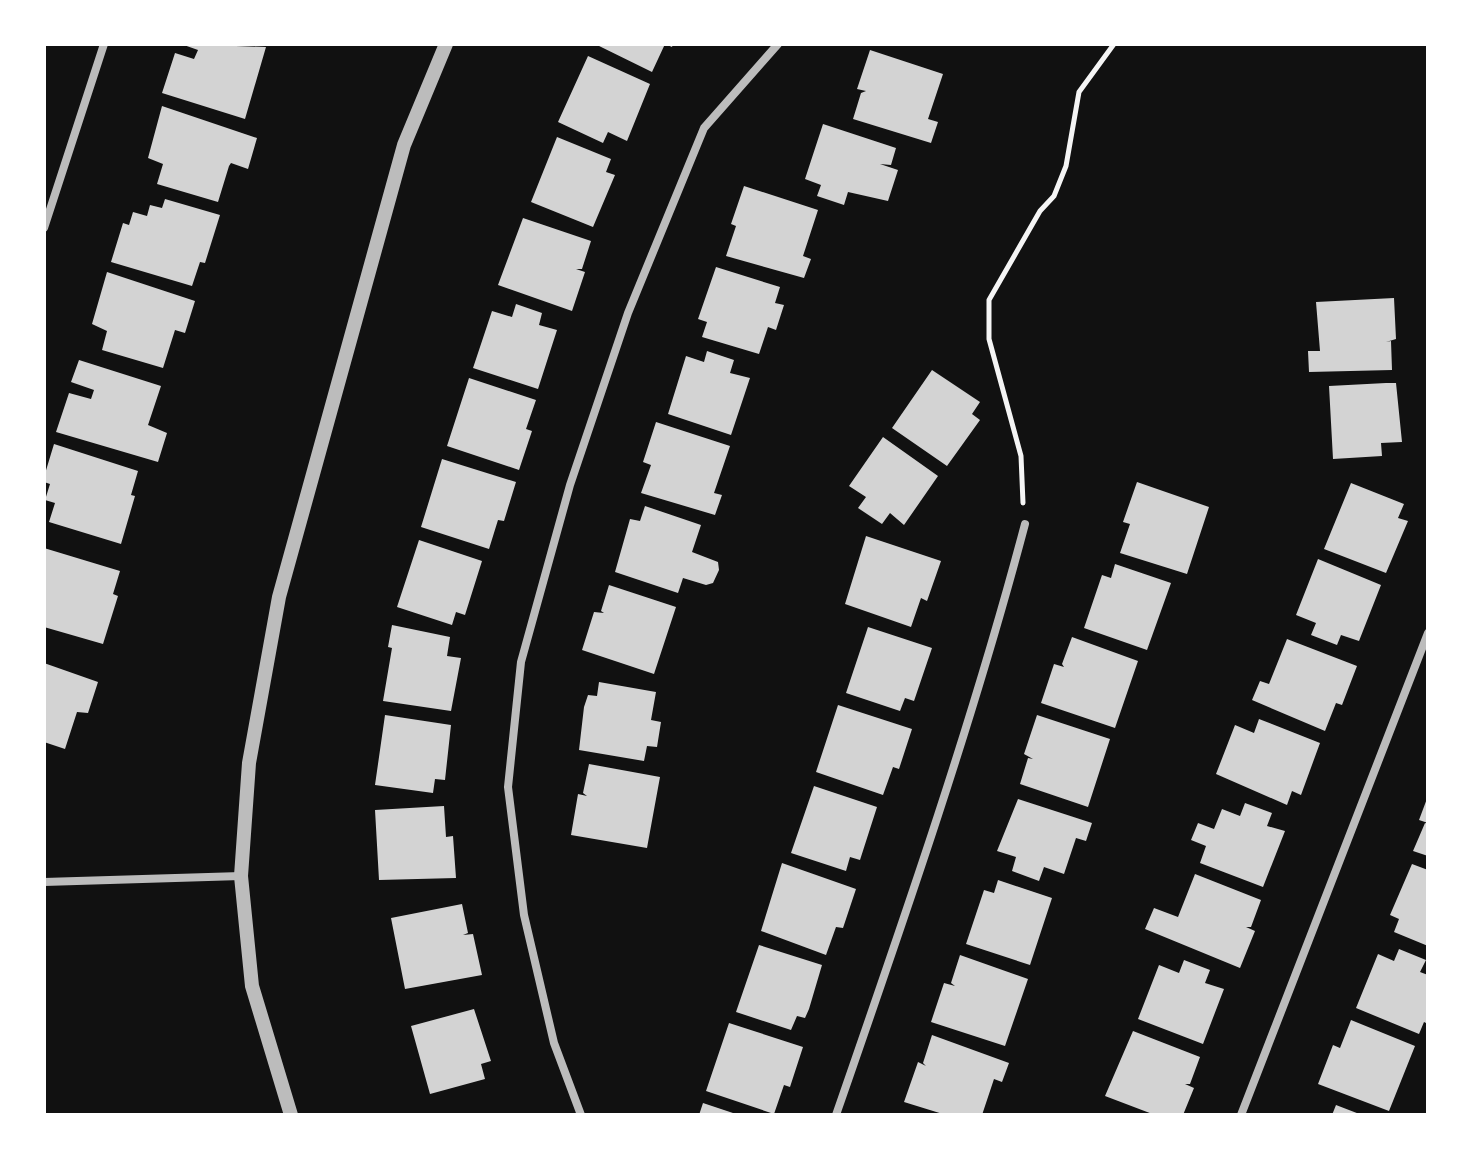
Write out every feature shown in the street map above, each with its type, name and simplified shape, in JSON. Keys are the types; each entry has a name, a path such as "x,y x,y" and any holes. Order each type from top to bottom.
{"street":[{"path":"44,228 104,44"},
{"path":"291,1115 252,986 241,876 249,763 279,597 404,145 446,44"},
{"path":"581,1115 554,1043 524,915 508,787 521,662 570,485 623,327 704,128 778,44"},
{"path":"836,1115 931,840 996,632 1025,524"},
{"path":"1241,1115 1428,633"},
{"path":"44,882 241,876"}],"path":[{"path":"1025,524 1021,456 989,339 989,300 1040,211 1054,196 1066,166 1079,92 1114,44"}],"building":[{"path":"181,44 266,47 245,119 162,93 175,53 194,59 198,50"},
{"path":"595,44 665,44 652,72"},
{"path":"870,50 943,74 928,119 938,122 931,143 853,119 861,93 866,91 857,89"},
{"path":"588,56 650,84 627,141 608,132 603,143 558,122"},
{"path":"162,106 257,138 248,169 231,163 229,166 218,202 157,184 163,164 148,158"},
{"path":"823,124 896,148 891,165 880,164 898,170 888,201 848,192 844,205 817,196 821,185 805,179"},
{"path":"557,137 611,159 606,172 615,175 593,227 531,202"},
{"path":"744,186 818,210 803,256 811,259 804,278 726,256 736,226 731,224"},
{"path":"165,199 220,215 205,263 200,262 192,286 111,262 123,223 129,225 133,212 147,216 150,205 162,208"},
{"path":"523,218 591,241 582,269 576,269 585,272 572,311 498,285"},
{"path":"716,267 780,287 775,303 784,305 776,330 768,327 759,354 702,337 707,322 698,319"},
{"path":"107,272 195,301 185,333 175,330 163,368 102,350 107,331 92,324"},
{"path":"1394,298 1396,339 1386,342 1391,341 1392,370 1309,372 1308,351 1320,351 1316,302"},
{"path":"516,304 542,313 539,325 557,330 538,389 473,368 492,311 512,317"},
{"path":"707,351 734,360 730,373 750,378 731,435 668,414 686,356 704,362"},
{"path":"79,360 161,386 148,425 167,433 158,462 56,432 69,393 91,399 94,390 71,382"},
{"path":"932,370 980,402 972,414 980,420 947,466 892,428"},
{"path":"469,378 536,400 526,429 532,431 519,470 447,446"},
{"path":"1396,383 1402,442 1381,443 1382,456 1333,459 1329,386"},
{"path":"656,422 730,446 714,493 722,495 715,515 641,493 651,465 643,462"},
{"path":"883,437 938,476 904,525 890,513 882,524 858,508 866,497 849,486"},
{"path":"54,444 138,471 131,495 135,496 121,544 49,522 55,503 45,500 50,484 44,482 44,477"},
{"path":"442,459 516,482 504,521 498,520 489,549 421,527"},
{"path":"1137,482 1209,507 1187,574 1120,553 1130,524 1123,522"},
{"path":"1351,483 1404,504 1398,518 1408,521 1386,573 1324,549"},
{"path":"645,506 701,525 692,552 718,562 719,570 713,583 706,585 683,578 678,593 615,572 630,519 640,521"},
{"path":"866,536 941,561 927,601 921,598 911,627 845,604"},
{"path":"419,540 482,561 465,615 456,612 452,625 397,607"},
{"path":"44,548 120,571 113,594 118,596 103,644 44,627"},
{"path":"1318,559 1381,585 1359,641 1341,635 1337,645 1311,635 1316,623 1296,615"},
{"path":"1115,564 1171,583 1147,650 1084,628 1102,575 1111,578"},
{"path":"609,585 676,607 654,674 582,650 594,612 604,613 601,611"},
{"path":"392,625 450,637 447,656 461,658 451,711 383,701 392,648 388,647"},
{"path":"868,627 932,648 914,701 905,698 900,711 846,693"},
{"path":"1072,637 1138,661 1115,728 1041,703 1054,664 1064,667 1062,664"},
{"path":"1287,639 1357,666 1342,705 1336,703 1325,731 1252,700 1260,681 1269,684"},
{"path":"44,663 98,682 88,713 77,712 65,749 44,742"},
{"path":"599,682 656,692 651,720 661,722 657,747 647,746 644,761 579,750 584,707 588,695 597,696"},
{"path":"838,705 912,729 899,769 893,767 883,795 816,772"},
{"path":"385,715 451,725 445,780 435,779 433,793 375,785"},
{"path":"1037,715 1110,739 1088,807 1020,784 1028,758 1033,759 1024,754"},
{"path":"1259,719 1320,743 1301,795 1292,791 1287,805 1216,774 1235,725 1254,733"},
{"path":"589,764 660,777 647,848 571,835 578,794 587,796 583,793"},
{"path":"814,786 877,807 860,860 850,857 846,871 791,853"},
{"path":"1428,796 1428,823 1419,820"},
{"path":"1018,799 1092,823 1086,841 1076,838 1064,874 1044,867 1039,881 1012,871 1016,857 997,851"},
{"path":"1245,803 1272,813 1267,826 1285,831 1263,887 1200,863 1206,846 1191,840 1198,823 1214,829 1222,809 1240,816"},
{"path":"444,806 446,837 453,836 456,878 379,880 375,810"},
{"path":"1425,823 1428,824 1428,856 1413,851"},
{"path":"782,863 856,889 843,928 836,927 826,955 761,931"},
{"path":"1412,864 1428,870 1428,946 1394,932 1399,919 1390,915"},
{"path":"1195,874 1261,900 1251,927 1246,927 1255,931 1240,968 1145,929 1154,908 1178,917"},
{"path":"998,880 1052,898 1030,965 966,944 984,890 994,893"},
{"path":"462,904 468,933 463,935 473,934 482,975 405,989 391,918"},
{"path":"759,945 822,965 805,1018 797,1016 791,1030 736,1012"},
{"path":"1399,949 1426,960 1420,972 1428,975 1428,1024 1424,1022 1419,1034 1356,1008 1378,954 1394,961"},
{"path":"960,955 1028,979 1005,1046 931,1022 944,983 955,986 951,983"},
{"path":"1184,960 1210,970 1205,983 1224,989 1203,1044 1138,1019 1159,965 1179,973"},
{"path":"474,1009 491,1061 481,1064 485,1079 430,1094 411,1026"},
{"path":"1351,1020 1415,1046 1389,1111 1318,1084 1333,1045 1340,1048"},
{"path":"729,1023 803,1047 790,1087 784,1085 774,1114 706,1091"},
{"path":"1133,1031 1200,1057 1190,1084 1185,1084 1194,1088 1183,1115 1155,1115 1105,1096"},
{"path":"932,1035 1009,1063 1002,1082 994,1079 982,1115 946,1115 904,1102 918,1062 926,1066 923,1063"},
{"path":"703,1103 736,1114 699,1115"},
{"path":"1336,1105 1362,1115 1332,1115"}]}
